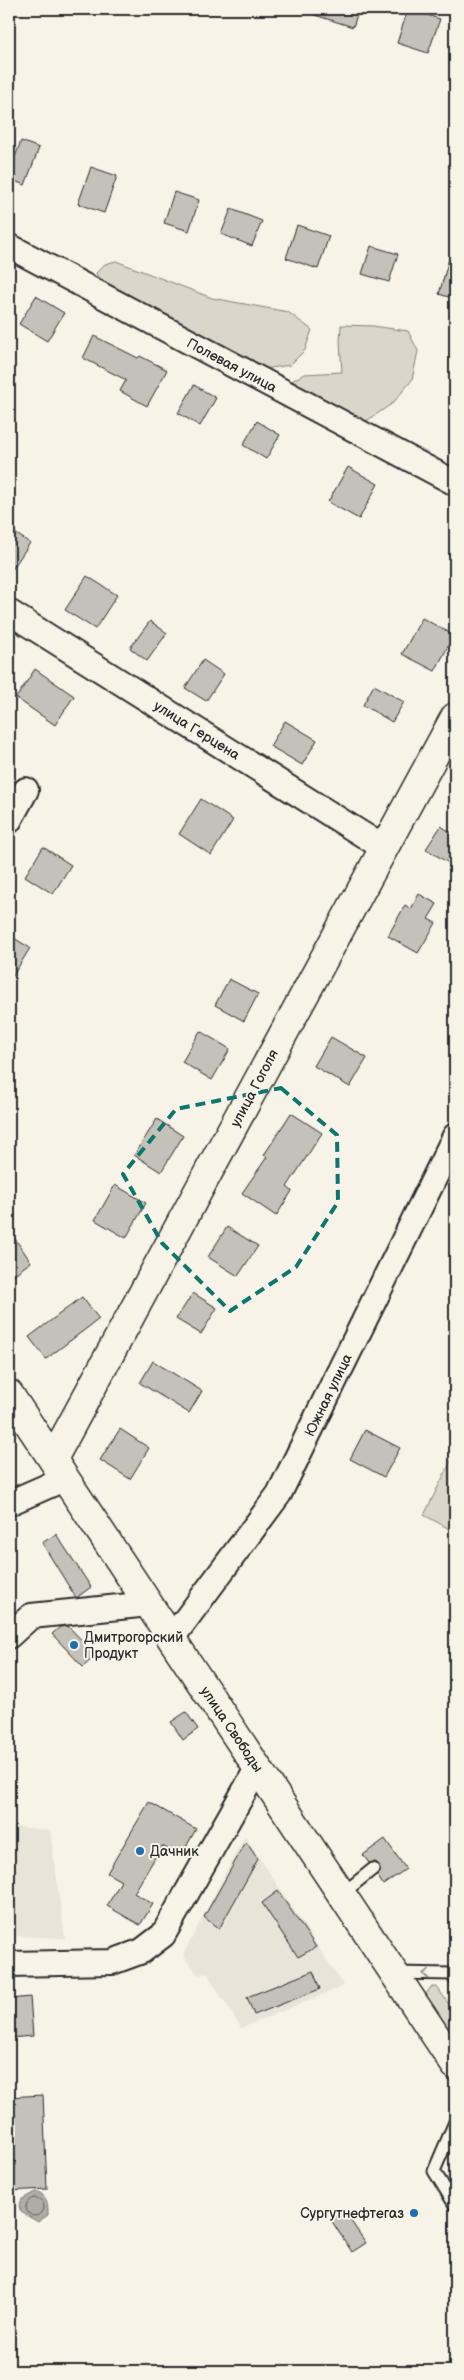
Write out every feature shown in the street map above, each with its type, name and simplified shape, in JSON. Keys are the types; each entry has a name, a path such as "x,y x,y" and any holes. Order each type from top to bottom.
{"street":[{"name":"Полевая улица","path":"9,246 455,483"},
{"name":"улица Герцена","path":"9,612 384,848"},
{"name":"улица Гоголя","path":"59,1469 384,848 455,717"},
{"path":"9,821 26,790"},
{"name":"Южная улица","path":"172,1638 280,1494 455,1136"},
{"name":"улица Свободы","path":"9,1394 455,2065"},
{"path":"9,1502 59,1469"},
{"path":"9,1636 31,1616 149,1604"},
{"path":"9,1964 112,1962 142,1951 163,1935 258,1767"}],"lane":[{"path":"342,1894 373,1869"},
{"path":"394,1973 452,1974 455,1980"},
{"path":"455,2122 434,2171 455,2204"}],"highlighted area":[{"path":"281,1088 337,1135 338,1202 296,1267 230,1311 162,1243 123,1174 176,1109"}],"shaded area":[{"path":"116,261 212,298 288,312 312,330 305,350 290,365 258,370 101,286 96,273 105,264"},
{"path":"341,325 373,326 408,331 418,351 412,380 393,403 365,422 335,411 290,382 304,374 342,372"},
{"path":"455,1453 455,1532 424,1515"},
{"path":"9,1826 50,1830 65,1938 9,1936"},
{"path":"245,1836 344,1986 241,2028 207,1973 198,1975 183,1955"},
{"path":"431,1987 437,1987 455,2013 455,2055 420,2003"}],"water":[{"path":"37,2191 45,2198 48,2211 48,2215 38,2222 21,2212 19,2206 22,2199"}],"building":[{"path":"306,9 359,9 353,27 305,12"},
{"path":"408,9 440,19 428,53 397,43"},
{"path":"21,141 39,148 25,185 9,179 9,173"},
{"path":"91,167 117,176 104,213 78,204"},
{"path":"174,192 199,200 189,231 164,223"},
{"path":"231,209 262,221 252,246 221,234"},
{"path":"297,225 329,236 318,269 286,258"},
{"path":"371,246 398,254 389,282 362,274"},
{"path":"451,252 455,253 455,299 439,294"},
{"path":"36,296 64,313 47,341 19,324"},
{"path":"94,336 167,370 147,406 120,391 126,380 83,358"},
{"path":"194,385 216,398 200,426 178,413"},
{"path":"257,421 280,435 266,459 243,445"},
{"path":"348,467 378,484 359,519 328,502"},
{"path":"9,529 30,543 9,574"},
{"path":"87,576 117,595 95,629 65,610"},
{"path":"422,618 454,635 435,671 402,654"},
{"path":"150,621 167,633 147,661 130,648"},
{"path":"203,660 224,674 206,701 185,688"},
{"path":"35,669 74,696 55,725 16,698"},
{"path":"374,685 404,702 392,722 363,705"},
{"path":"285,721 317,740 302,765 270,746"},
{"path":"201,799 233,820 211,855 179,834"},
{"path":"441,826 455,835 455,867 426,849"},
{"path":"43,847 71,865 53,894 25,876"},
{"path":"419,894 437,904 428,919 436,923 418,953 388,936 405,905 411,909"},
{"path":"9,935 30,948 9,982"},
{"path":"229,979 258,994 244,1021 215,1005"},
{"path":"200,1031 230,1049 212,1080 182,1062"},
{"path":"331,1037 367,1058 350,1087 314,1066"},
{"path":"291,1113 322,1133 287,1187 292,1191 276,1216 242,1193 267,1157 264,1155"},
{"path":"157,1119 183,1136 161,1172 134,1155"},
{"path":"115,1185 146,1203 126,1238 95,1220"},
{"path":"227,1227 258,1246 238,1276 208,1257"},
{"path":"9,1230 31,1262 9,1278"},
{"path":"193,1293 217,1308 201,1334 176,1319"},
{"path":"82,1297 99,1319 46,1359 29,1337"},
{"path":"153,1361 202,1391 189,1413 140,1383"},
{"path":"120,1429 149,1448 130,1479 100,1460"},
{"path":"365,1430 400,1448 384,1477 350,1459"},
{"path":"56,1534 91,1587 76,1598 42,1543"},
{"name":"Дмитрогорский Продукт","path":"68,1626 96,1655 83,1667 52,1634 60,1627"},
{"path":"186,1712 198,1729 183,1740 171,1722"},
{"name":"Дачник","path":"149,1802 196,1829 181,1856 162,1846 134,1893 153,1904 140,1925 107,1906 121,1881 107,1873"},
{"path":"385,1839 406,1869 383,1885 377,1875 380,1871 379,1865 375,1862 369,1863 363,1855"},
{"path":"246,1842 258,1859 219,1929 204,1917"},
{"path":"278,1891 316,1947 298,1957 262,1903"},
{"path":"313,1971 320,1989 254,2015 247,1997"},
{"path":"30,1997 33,2036 9,2038 9,1999"},
{"path":"43,2095 47,2189 9,2191 9,2097"},
{"path":"344,2211 366,2243 352,2252 331,2220"}],"place":[{"name":"Дмитрогорский Продукт","path":"74,1645"},
{"name":"Дачник","path":"140,1851"},
{"name":"Сургутнефтегаз","path":"414,2213"}]}
